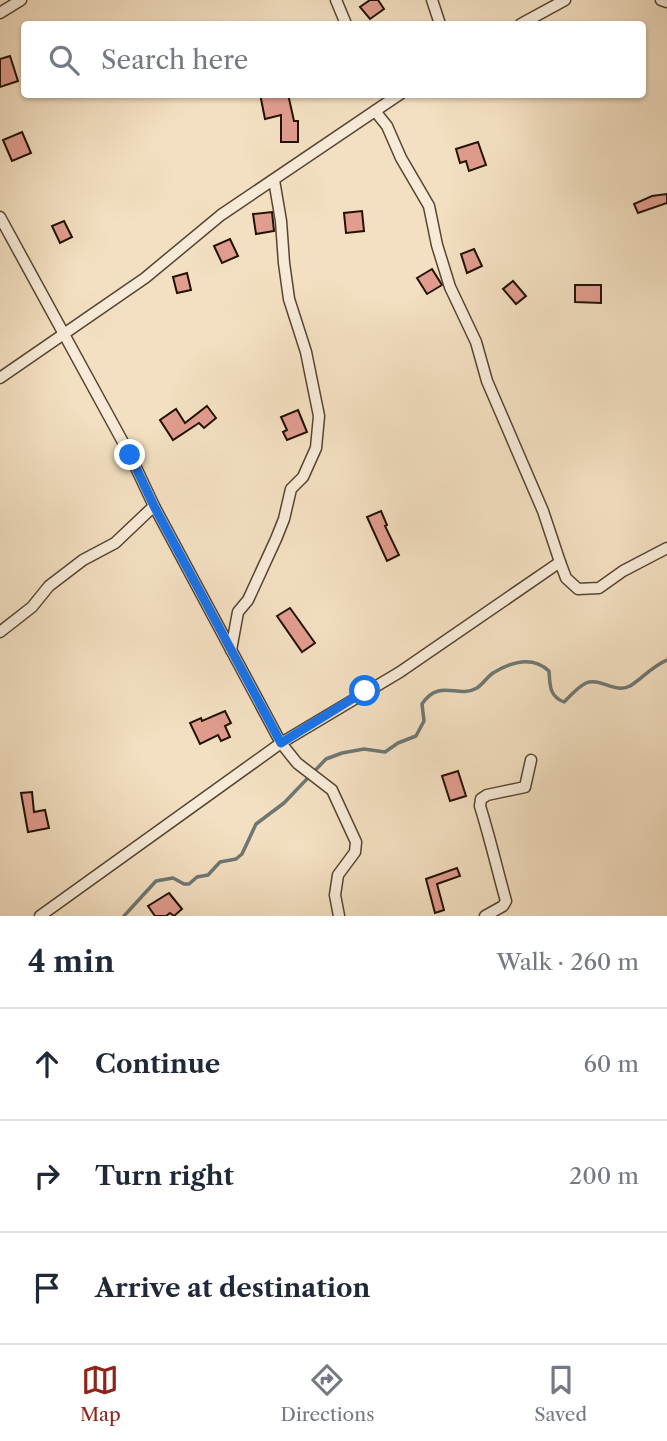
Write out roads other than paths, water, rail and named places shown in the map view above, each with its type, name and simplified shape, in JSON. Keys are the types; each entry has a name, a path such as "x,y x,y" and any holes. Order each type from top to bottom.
{"street":[{"path":"0,13 21,0"},
{"path":"336,0 345,21"},
{"path":"432,0 439,21"},
{"path":"526,21 565,0"},
{"path":"661,0 667,2"},
{"path":"0,377 145,278 221,215 379,103 401,158 429,206 450,287 476,342 487,381 542,511 566,578 578,589 598,588 623,571 667,548"},
{"path":"231,650 238,612 248,600 276,538 291,489 303,477 316,448 319,416 306,352 289,299 274,180"},
{"path":"0,217 130,455 154,506 281,743 297,763 332,790 356,842 355,852 338,875 335,895 338,916"},
{"path":"0,632 32,607 49,586 83,560 115,543 154,506"},
{"path":"40,916 281,743 401,672 560,562"},
{"path":"485,916 503,906 506,901 497,876 493,845 480,806 481,799 487,795 525,787 531,761"}],"waterway":[{"path":"124,916 156,881 173,878 189,884 197,877 208,875 220,862 236,859 242,854 256,824 284,803 326,759 364,749 385,752 416,736 424,721 422,704 435,692 470,691 500,669 514,663 529,662 549,671 553,693 564,702 586,683 597,682 619,688 630,686 667,660"}]}
